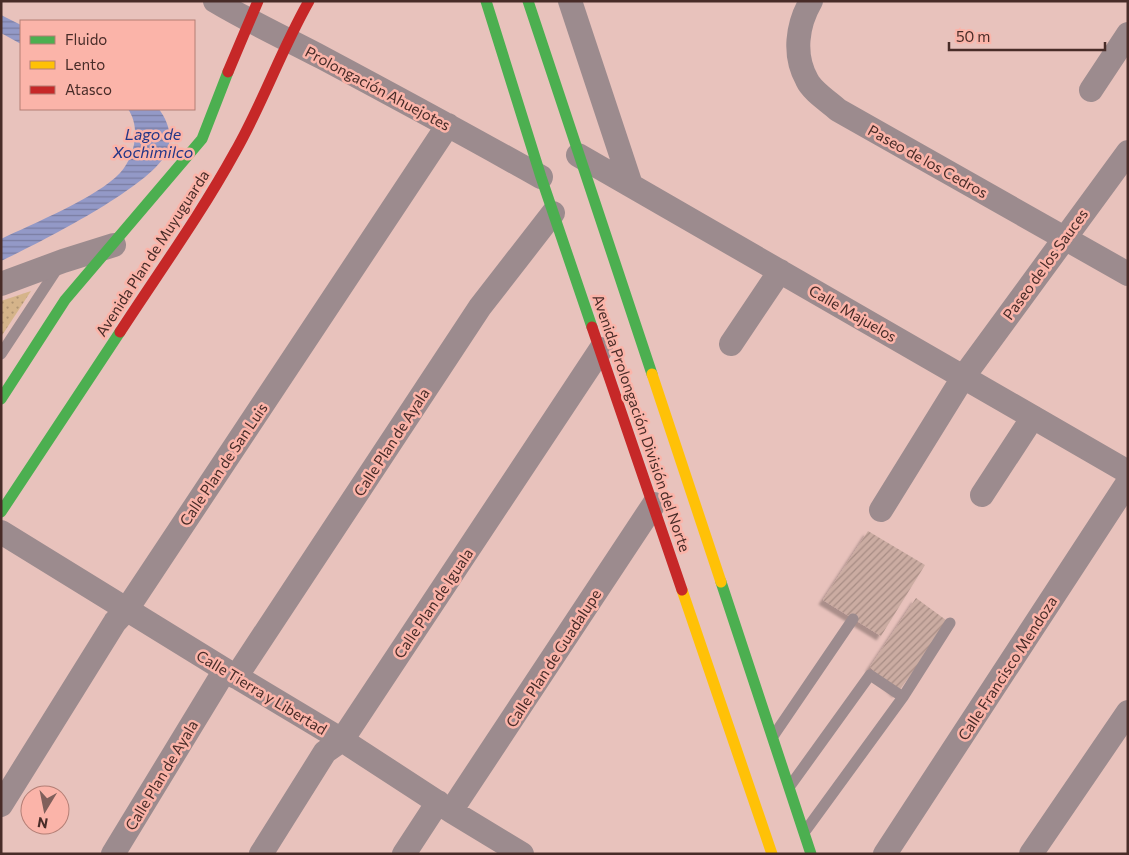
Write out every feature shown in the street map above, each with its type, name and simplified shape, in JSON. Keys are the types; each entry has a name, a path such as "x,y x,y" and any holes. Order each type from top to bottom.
{"main road":[{"name":"Avenida Plan de Muyuguarda","path":"1,512 168,258 234,152 262,98 287,39 309,1"},
{"name":"Avenida Prolongación División del Norte","path":"486,1 540,177 601,349 772,854"},
{"name":"Avenida Prolongación División del Norte","path":"528,1 811,854"},
{"name":"Avenida Plan de Muyuguarda","path":"1,399 65,300 114,245 202,139 253,11"}],"street":[{"name":"Prolongación Ahuejotes","path":"215,1 253,11 287,39 448,125 540,177"},
{"path":"570,1 631,186"},
{"name":"Paseo de los Cedros","path":"811,1 801,20 798,40 800,61 807,81 838,110 1128,274"},
{"path":"1091,90 1128,34"},
{"name":"Calle Plan de San Luis","path":"1,805 115,622 127,609 448,125"},
{"name":"Paseo de los Sauces","path":"881,510 964,376 1128,152"},
{"name":"Calle Majuelos","path":"578,155 1128,472"},
{"name":"Calle Plan de Ayala","path":"114,854 230,674 480,307 553,213"},
{"path":"1,284 63,261 114,245"},
{"path":"731,344 780,271"},
{"name":"Calle Plan de Iguala","path":"261,854 325,752 342,740 601,349"},
{"path":"982,495 1033,418"},
{"name":"Calle Francisco Mendoza","path":"885,854 1128,482"},
{"name":"Calle Plan de Guadalupe","path":"404,854 444,807 654,504"},
{"name":"Calle Tierra y Libertad","path":"1,532 230,674 342,740 444,807 522,854"},
{"path":"1031,854 1128,712"}],"lane":[{"path":"1,354 63,261"},
{"path":"772,738 853,619"},
{"path":"804,833 903,697 950,623"},
{"path":"789,788 870,675 903,697"}],"shaded area":[{"path":"31,291 1,337 1,301"}],"water":[{"path":"1,15 20,24 20,43 1,33"},
{"name":"Lago de Xochimilco","path":"128,110 160,110 168,125 170,137 168,149 155,168 115,199 64,229 1,261 1,239 81,200 110,182 120,173 133,150 135,133"}],"building":[{"path":"868,531 925,565 881,636 823,600"},
{"path":"916,598 950,623 897,693 870,667"}],"traffic: fast":[{"path":"486,1 541,177 592,327"},
{"path":"528,1 652,374"},
{"path":"1,399 65,300 202,139 228,72"},
{"path":"1,512 120,332"},
{"path":"721,582 811,854"}],"traffic: slow":[{"path":"652,374 721,582"},
{"path":"682,590 772,854"}],"traffic: jam":[{"path":"228,72 258,1"},
{"path":"120,332 222,175 245,133 309,1"},
{"path":"592,327 682,590"}]}
